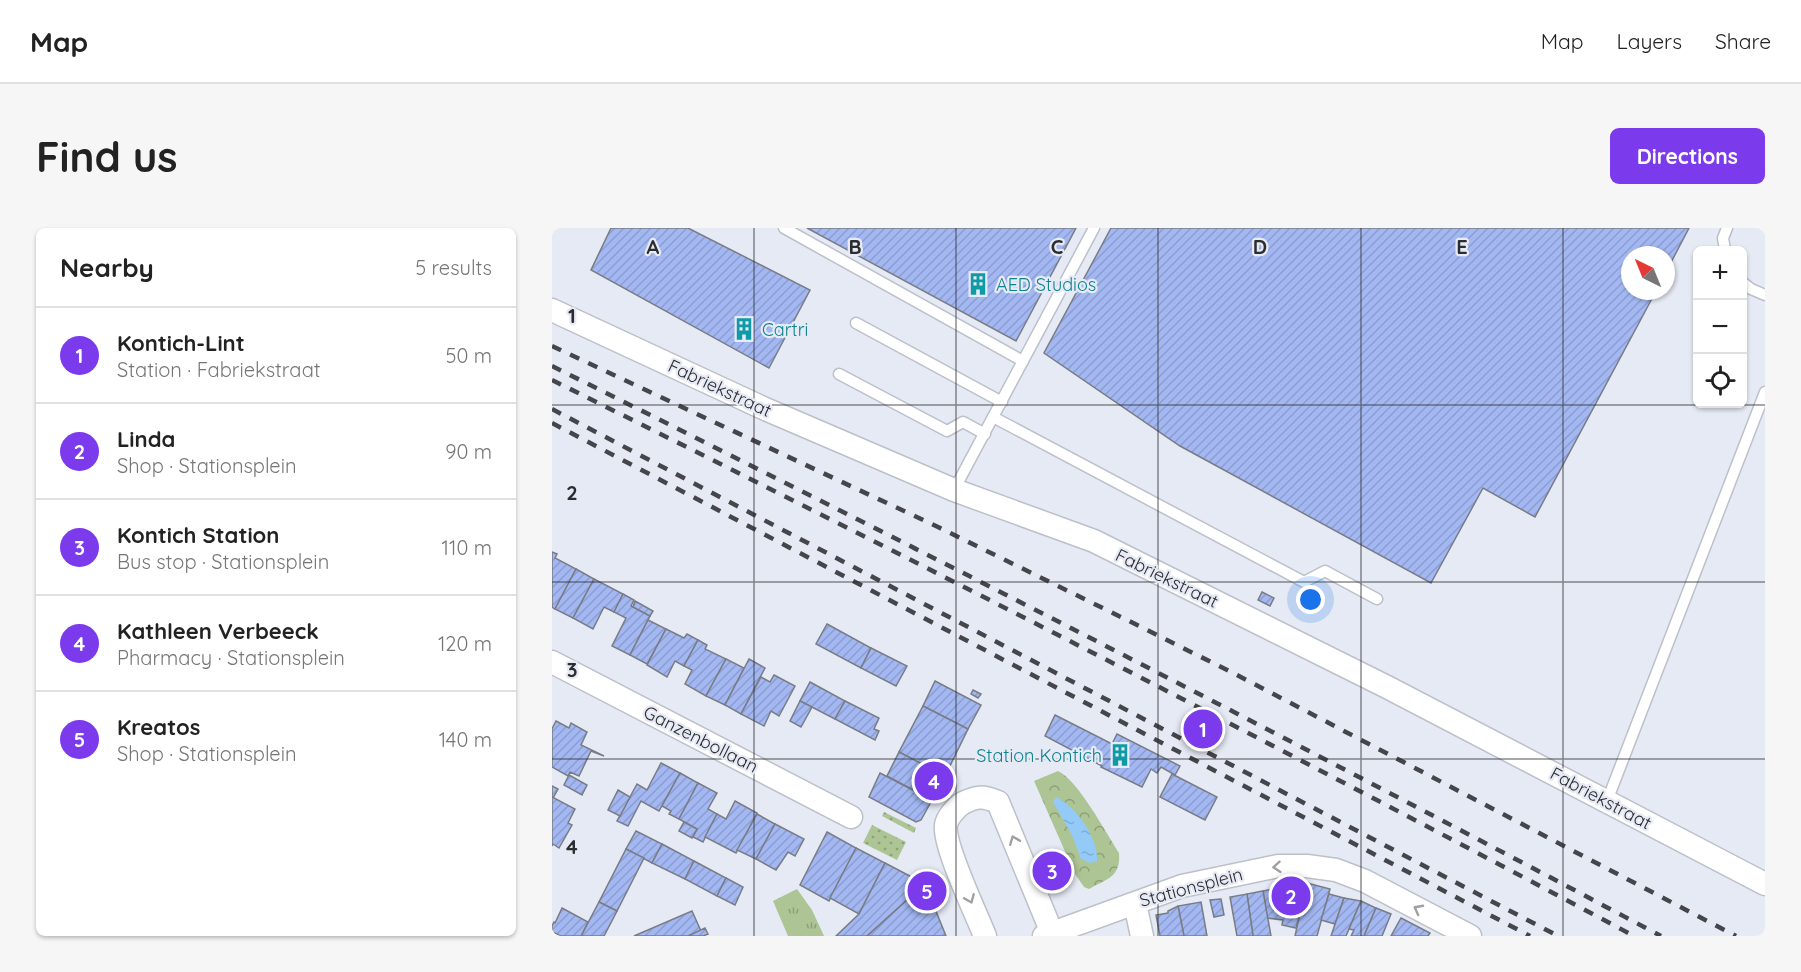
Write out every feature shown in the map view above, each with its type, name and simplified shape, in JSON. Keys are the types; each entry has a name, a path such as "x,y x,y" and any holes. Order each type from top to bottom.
{"street":[{"name":"Fabriekstraat","path":"552,310 763,408 954,490 1094,541 1387,687 1765,884"},
{"name":"Ganzenbollaan","path":"552,662 851,817"},
{"name":"Stationsplein","path":"985,936 953,856 946,832 946,823 958,806 975,798 987,798 998,802 1048,934 1160,894 1207,880 1278,866 1306,866 1335,870 1365,881 1470,936"},
{"name":"Stationsplein","path":"1137,913 1142,936"}],"lane":[{"path":"784,228 1023,362"},
{"path":"954,490 1094,228"},
{"path":"1724,246 1723,238 1727,228"},
{"path":"1747,286 1765,295"},
{"path":"856,323 1002,402"},
{"path":"839,374 947,431 963,422 985,434"},
{"path":"1607,801 1765,392"},
{"path":"993,417 1304,582 1325,571 1377,599"}],"green space":[{"path":"1058,771 1066,776 1083,796 1119,853 1118,867 1112,876 1089,889 1084,887 1075,874 1034,781"},
{"path":"884,812 916,828 914,833 882,816"},
{"path":"872,825 906,842 897,860 863,843"},
{"path":"797,889 812,910 824,936 788,936 773,901"}],"water":[{"path":"1056,797 1064,801 1085,824 1097,852 1097,861 1090,863 1081,859 1072,835 1053,802"}],"building":[{"name":"Cartri","path":"611,228 688,228 810,290 769,368 591,270"},
{"name":"AED Studios","path":"807,228 1076,228 1016,341"},
{"name":"AED Studios","path":"1111,228 1689,228 1675,255 1675,246 1621,246 1621,300 1651,300 1535,517 1483,488 1431,583 1180,446 1044,353"},
{"path":"552,552 557,554 555,558 576,569 555,609 552,607"},
{"path":"576,569 594,579 573,618 555,609"},
{"path":"594,579 623,594 614,612 604,607 593,629 573,618"},
{"path":"1262,592 1274,598 1270,606 1258,600"},
{"path":"623,594 634,600 631,606 650,616 630,655 612,646 626,618 614,612"},
{"path":"635,601 653,611 650,616 633,607"},
{"path":"648,620 666,629 647,664 630,655"},
{"path":"827,624 871,648 861,668 816,644"},
{"path":"666,629 684,638 687,634 698,640 684,666 675,661 667,677 647,665"},
{"path":"698,640 707,645 705,649 726,659 706,696 685,684 692,670 684,666"},
{"path":"871,648 907,666 896,686 861,668"},
{"path":"726,659 744,668 725,705 706,696"},
{"path":"749,659 765,668 741,714 725,705"},
{"path":"774,675 795,686 779,716 771,711 764,726 741,714 761,677 770,682"},
{"path":"935,681 981,705 968,729 923,706"},
{"path":"810,682 845,701 835,719 800,701"},
{"path":"973,690 981,694 978,698 971,694"},
{"path":"800,701 812,707 801,727 790,721"},
{"path":"845,701 879,718 874,729 879,731 875,740 835,719"},
{"path":"923,706 968,729 945,776 899,752"},
{"name":"Station Kontich","path":"1055,715 1112,744 1117,734 1180,766 1175,775 1161,767 1157,773 1151,769 1142,787 1045,736"},
{"path":"556,721 569,728 571,723 587,732 581,745 604,756 591,751 579,776 570,772 568,776 552,767 552,729"},
{"path":"899,752 945,776 932,800 887,776"},
{"path":"661,763 680,773 659,811 641,801 628,826 617,821 637,784 647,790"},
{"path":"680,773 698,783 679,819 669,814 671,811 662,806"},
{"path":"880,773 932,800 921,820 916,822 869,797"},
{"path":"1172,774 1217,797 1205,820 1160,797"},
{"path":"569,775 587,785 582,795 564,785"},
{"path":"698,783 717,793 708,809 717,814 703,842 693,837 697,829 679,819"},
{"path":"552,786 558,789 553,798 552,797"},
{"path":"618,790 630,797 620,816 608,810"},
{"path":"552,797 575,809 568,823 572,825 559,848 553,844 552,846"},
{"path":"735,801 757,813 736,853 705,837 717,814 726,819"},
{"path":"757,814 775,824 756,859 737,850"},
{"path":"684,822 697,829 692,838 679,831"},
{"path":"775,824 804,839 795,856 788,852 776,870 756,859"},
{"path":"636,831 662,844 652,863 626,849"},
{"path":"827,832 856,848 829,901 800,885"},
{"path":"662,844 694,861 685,879 652,863"},
{"path":"856,848 885,863 859,914 830,898"},
{"path":"626,849 644,858 617,911 599,902"},
{"path":"694,861 726,878 717,896 685,879"},
{"path":"885,863 925,884 867,936 836,936 859,914"},
{"path":"726,878 743,887 735,905 717,896"},
{"path":"1307,883 1330,889 1317,936 1295,936"},
{"path":"925,884 946,936 867,936"},
{"path":"1290,885 1306,889 1296,928 1282,925 1283,920 1267,918 1263,891"},
{"path":"1263,891 1271,936 1253,936 1247,894"},
{"path":"1247,894 1253,936 1237,936 1230,897"},
{"path":"1329,894 1344,898 1335,924 1321,920"},
{"path":"1344,898 1361,901 1346,936 1331,936"},
{"path":"1221,899 1224,915 1214,917 1210,900"},
{"path":"1361,901 1376,908 1364,936 1351,936 1354,930 1349,929"},
{"path":"599,902 617,911 604,936 581,936"},
{"path":"1201,902 1207,936 1184,936 1178,906"},
{"path":"1178,906 1184,936 1160,936 1156,915 1168,913"},
{"path":"562,908 588,922 581,936 561,936 552,932 552,926"},
{"path":"1376,908 1391,914 1382,936 1364,936"},
{"path":"692,911 701,931 688,936 634,936"},
{"path":"1401,918 1430,933 1428,936 1391,936"},
{"path":"705,928 708,934 688,936"}],"railway":[{"path":"552,346 938,527 1123,618 1237,675 1736,936"},
{"path":"552,366 1108,647 1661,936"},
{"path":"552,380 1095,654 1634,936"},
{"path":"552,409 1558,936"},
{"path":"552,423 1530,936"}],"place":[{"name":"AED Studios","path":"978,284"},
{"name":"Cartri","path":"744,329"},
{"name":"Kontich-Lint","path":"1203,729"},
{"name":"Station Kontich","path":"1120,755"},
{"name":"Kathleen Verbeeck","path":"934,781"},
{"name":"Kontich Station","path":"1052,871"},
{"name":"Kreatos","path":"927,891"},
{"name":"Linda","path":"1291,896"}]}
